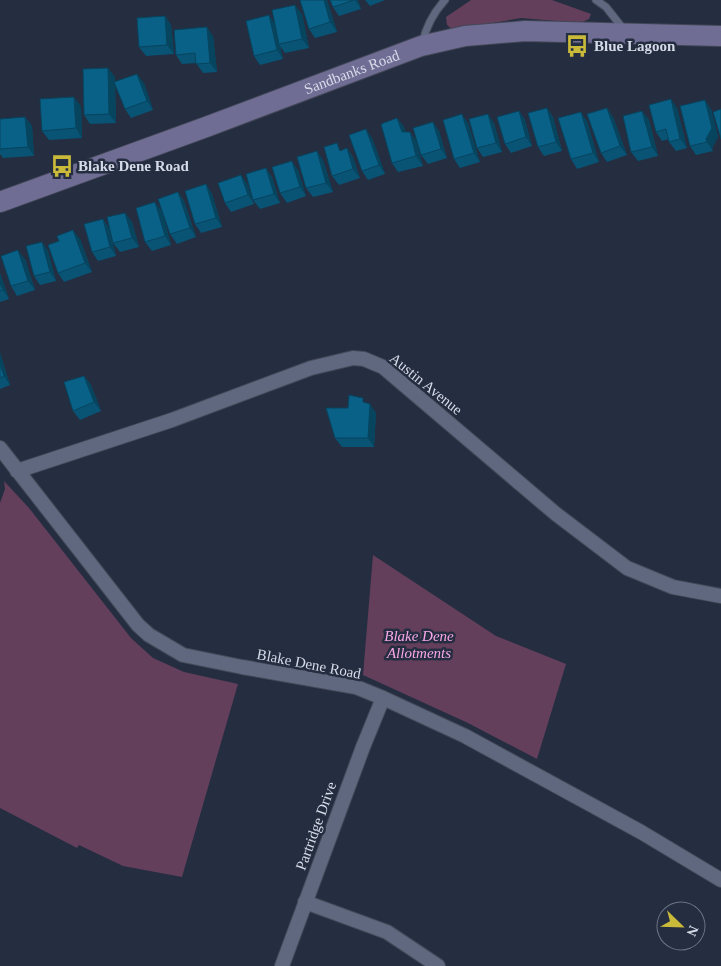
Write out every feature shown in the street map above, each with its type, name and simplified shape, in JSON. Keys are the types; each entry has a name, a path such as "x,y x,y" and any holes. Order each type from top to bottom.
{"main road":[{"name":"Sandbanks Road","path":"0,202 421,46 465,36 525,31 721,36"}],"street":[{"name":"Austin Avenue","path":"18,471 172,420 311,368 353,358 364,359 383,367 556,514 627,568 674,587 721,596"},
{"name":"Blake Dene Road","path":"0,448 138,625 149,635 182,654 242,667 356,687 383,698 465,736 641,832 721,880"},
{"name":"Partridge Drive","path":"282,966 383,698"},
{"path":"305,902 387,932 438,966"}],"lane":[{"path":"421,46 425,30 437,9 445,0"},
{"path":"596,0 606,7 621,26 634,34"}],"green space":[{"path":"471,0 552,0 591,14 589,19 580,23 521,18 453,30 447,25 446,17"},
{"path":"4,481 29,508 131,638 153,658 184,672 238,684 182,877 123,866 79,845 77,848 0,808 0,503 5,489"},
{"name":"Blake Dene Allotments","path":"373,555 496,636 566,664 537,759 468,723 363,675"}],"building":[{"path":"300,0 324,0 330,22 309,29"},
{"path":"330,0 354,0 333,7"},
{"path":"295,5 302,39 279,44 272,10"},
{"path":"269,15 277,50 254,56 246,21"},
{"path":"165,16 167,45 139,47 137,18"},
{"path":"207,27 210,63 196,64 195,53 176,55 174,30"},
{"path":"108,68 109,114 84,115 83,69"},
{"path":"137,74 147,101 125,109 114,82"},
{"path":"74,97 76,128 42,131 40,99"},
{"path":"671,99 680,139 669,142 666,129 656,132 649,105"},
{"path":"705,100 712,128 706,139 707,142 690,146 680,106"},
{"path":"547,108 556,142 538,147 528,113"},
{"path":"607,108 620,146 601,153 587,114"},
{"path":"721,109 721,139 713,112"},
{"path":"519,111 526,137 505,144 497,117"},
{"path":"642,111 652,147 631,152 623,116"},
{"path":"581,112 593,153 571,159 558,118"},
{"path":"462,114 474,153 454,159 443,120"},
{"path":"488,114 496,143 477,148 469,119"},
{"path":"25,117 28,147 0,149 0,119"},
{"path":"397,118 402,132 410,132 416,156 392,163 381,124"},
{"path":"433,122 441,149 421,155 413,128"},
{"path":"366,129 379,165 362,171 349,135"},
{"path":"337,143 340,151 347,148 353,169 332,176 324,147"},
{"path":"317,151 326,183 306,188 297,157"},
{"path":"292,161 300,187 280,193 272,167"},
{"path":"266,168 274,194 253,200 246,174"},
{"path":"241,175 248,195 225,203 218,183"},
{"path":"206,184 216,218 195,224 185,191"},
{"path":"178,192 190,228 170,234 158,199"},
{"path":"155,202 165,236 145,242 136,208"},
{"path":"125,213 132,238 113,243 107,217"},
{"path":"103,219 110,247 92,252 84,224"},
{"path":"73,230 85,263 58,273 48,245 59,241 57,236"},
{"path":"42,242 50,272 34,276 26,246"},
{"path":"18,250 28,281 11,286 1,256"},
{"path":"0,364 4,376 0,378"},
{"path":"84,376 94,402 73,411 64,382"},
{"path":"349,395 363,398 363,402 370,404 368,438 335,438 326,408 348,408"}],"place":[{"name":"Blue Lagoon","path":"577,46"},
{"name":"Blake Dene Road","path":"62,166"}]}
